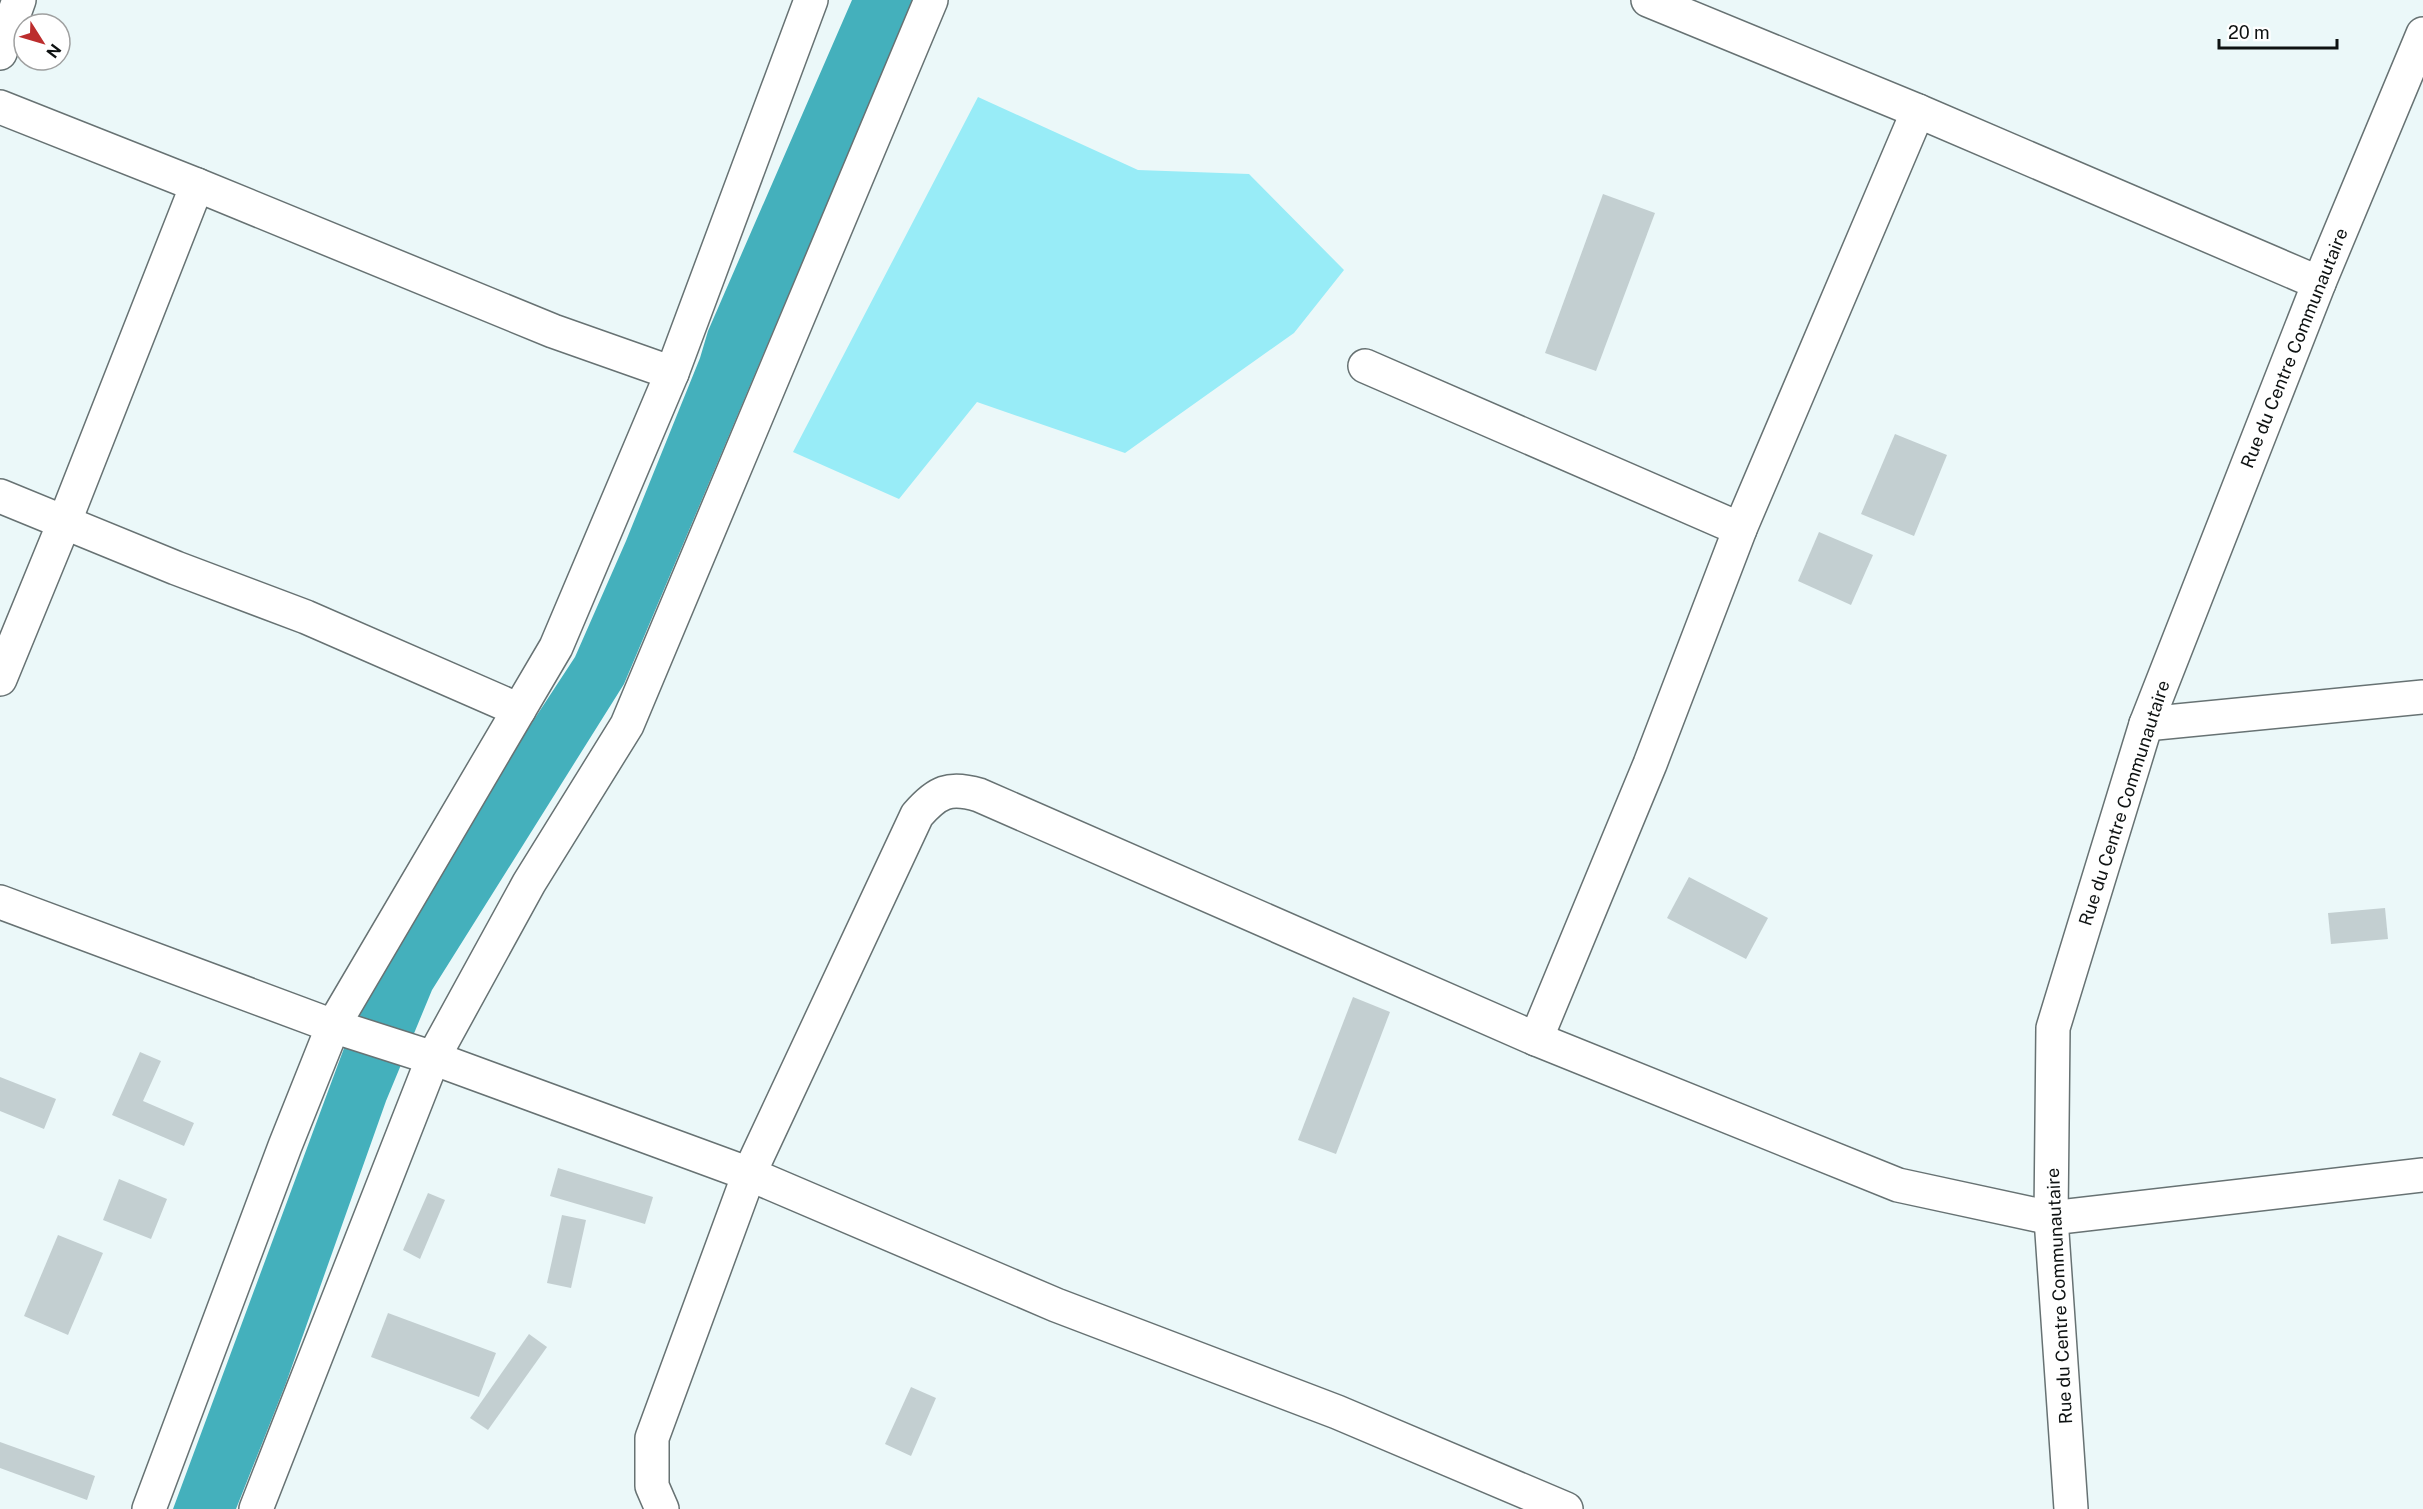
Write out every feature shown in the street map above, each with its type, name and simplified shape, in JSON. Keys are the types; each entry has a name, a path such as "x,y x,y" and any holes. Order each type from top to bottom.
{"street":[{"path":"0,53 20,0"},
{"path":"148,1509 285,1146 333,1026 556,647 672,373 811,0"},
{"path":"255,1509 433,1058 529,883 627,725 931,0"},
{"path":"1648,0 1918,111 2319,284"},
{"name":"Rue du Centre Communautaire","path":"2071,1509 2051,1218 2053,1028 2146,724 2319,284 2423,34"},
{"path":"0,107 197,185 553,332 672,373"},
{"path":"1536,1039 1650,764 1740,529 1918,111"},
{"path":"0,679 197,185"},
{"path":"1365,366 1740,529"},
{"path":"0,496 306,617 519,710"},
{"path":"2146,724 2423,697"},
{"path":"662,1509 652,1486 652,1438 749,1174 917,815 930,800 948,791 964,791 979,795 1536,1039 1898,1185 2051,1218 2423,1175"},
{"path":"0,902 333,1026 433,1058 749,1174 1056,1305 1337,1412 1566,1509"}],"shaded area":[{"path":"852,0 913,0 624,684 432,990 386,1101 286,1383 236,1509 173,1509 363,997 432,875 575,657 626,541 700,358 708,331"},
{"path":"978,97 1138,170 1249,174 1344,270 1294,333 1125,453 977,402 899,499 793,452"}],"building":[{"path":"1603,194 1655,213 1596,371 1545,353"},
{"path":"1895,434 1947,455 1914,536 1861,514"},
{"path":"1819,532 1873,555 1851,605 1798,581"},
{"path":"1689,877 1768,918 1746,959 1667,918"},
{"path":"2385,908 2388,939 2331,944 2328,913"},
{"path":"1353,997 1390,1012 1336,1154 1298,1140"},
{"path":"140,1052 161,1061 143,1101 194,1123 184,1146 112,1115"},
{"path":"0,1077 56,1099 44,1129 0,1111"},
{"path":"558,1168 653,1197 645,1224 550,1196"},
{"path":"119,1179 167,1199 151,1239 103,1220"},
{"path":"428,1193 445,1200 420,1259 403,1250"},
{"path":"562,1215 586,1220 571,1288 547,1283"},
{"path":"58,1235 103,1253 68,1335 24,1316"},
{"path":"388,1313 496,1353 479,1397 371,1357"},
{"path":"529,1334 547,1347 488,1430 470,1418"},
{"path":"911,1387 936,1398 911,1456 885,1444"},
{"path":"0,1442 95,1476 87,1500 0,1468"}]}
